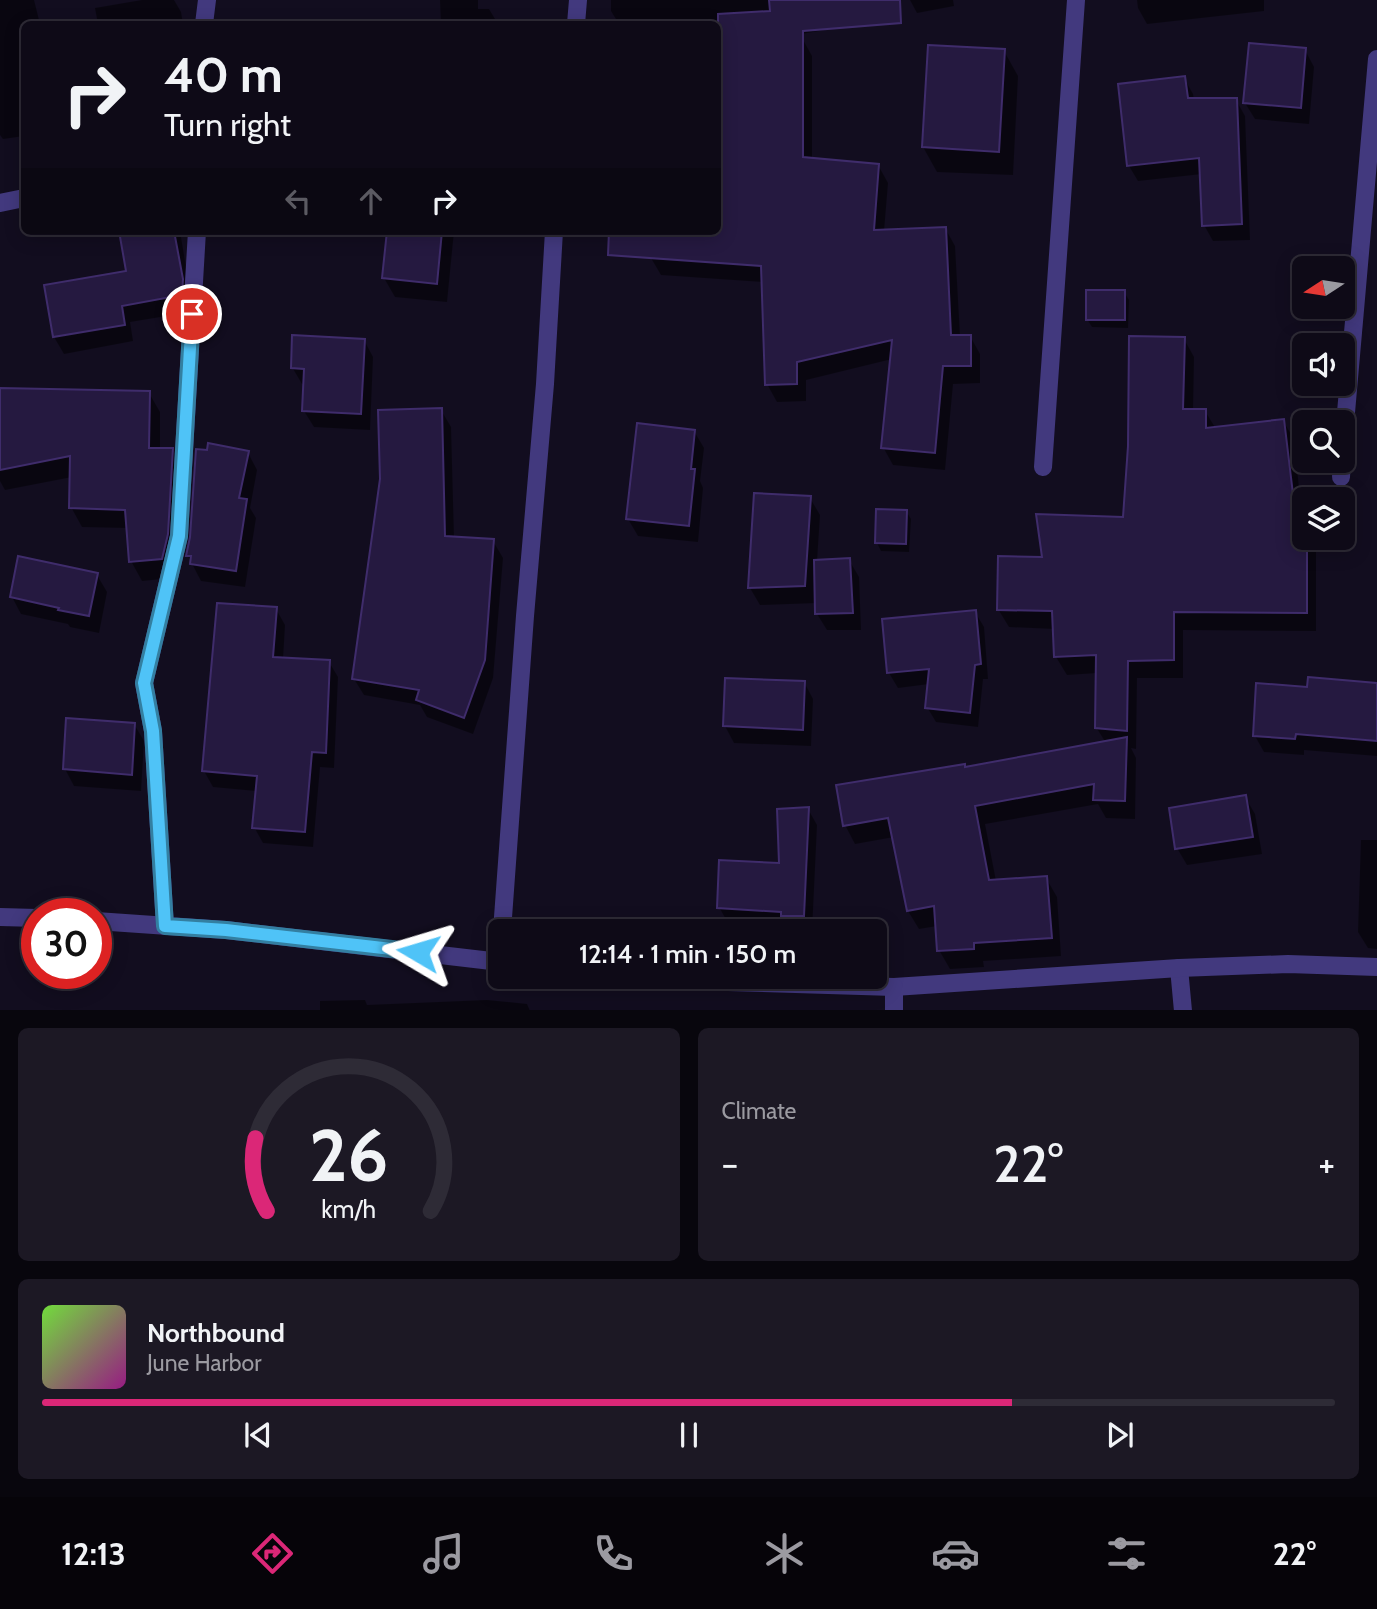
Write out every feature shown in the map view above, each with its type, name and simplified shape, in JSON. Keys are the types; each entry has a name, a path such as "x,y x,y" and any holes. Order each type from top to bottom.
{"street":[{"path":"204,21 207,0"},
{"path":"576,21 578,0"},
{"path":"1043,467 1076,0"},
{"path":"1347,410 1377,59"},
{"path":"0,203 21,199"},
{"path":"165,926 153,731 144,683 179,536 197,235"},
{"path":"503,919 545,384 554,235"},
{"path":"0,918 21,918"},
{"path":"112,922 226,930 488,961"},
{"path":"887,987 1179,968 1288,964 1377,967"},
{"path":"1179,968 1182,1010"},
{"path":"894,987 894,1010"}],"building":[{"path":"769,0 900,0 901,23 803,31 803,157 879,164 874,230 946,227 951,335 971,335 971,366 943,366 935,453 881,448 892,340 797,362 797,384 765,385 761,266 608,255 609,235 721,235 721,21 718,21 718,14 770,11"},
{"path":"1249,43 1306,48 1301,108 1243,103"},
{"path":"928,45 1005,49 999,152 922,147"},
{"path":"1185,76 1188,98 1237,98 1242,224 1202,226 1199,158 1127,166 1118,84"},
{"path":"120,235 175,235 183,279 182,295 122,306 125,325 53,337 44,285 126,271"},
{"path":"387,235 442,235 437,284 382,278"},
{"path":"1086,290 1125,290 1125,320 1086,320"},
{"path":"292,335 365,339 361,414 302,411 304,369 291,368"},
{"path":"1129,336 1185,337 1183,409 1206,409 1206,428 1284,419 1292,487 1292,550 1307,550 1307,613 1174,612 1174,660 1128,661 1127,731 1095,728 1096,655 1054,657 1052,611 997,610 998,556 1042,557 1036,514 1123,517 1128,446"},
{"path":"0,388 150,391 149,448 173,448 168,534 162,559 129,562 125,510 69,508 70,456 0,470"},
{"path":"442,408 445,536 494,539 485,660 464,718 416,700 419,690 352,679 380,479 378,410"},
{"path":"637,423 695,430 691,469 695,469 689,526 626,519"},
{"path":"208,443 249,451 239,498 247,499 236,571 190,564 191,556 186,556 190,537 196,449 207,450"},
{"path":"754,493 811,496 805,586 748,588"},
{"path":"876,509 907,510 906,544 875,543"},
{"path":"18,556 98,573 89,616 10,597"},
{"path":"850,558 853,613 815,614 814,560"},
{"path":"217,603 277,607 273,657 330,660 326,753 312,752 305,832 252,828 257,776 202,771"},
{"path":"976,610 981,664 975,665 970,713 925,708 929,669 887,673 882,619"},
{"path":"1308,677 1377,683 1377,741 1296,734 1295,739 1253,736 1256,683 1307,687"},
{"path":"725,678 805,681 803,730 723,726"},
{"path":"66,718 135,723 132,775 63,769"},
{"path":"1127,737 1125,801 1093,800 1094,784 975,806 989,880 1047,876 1052,938 974,943 974,949 937,951 934,906 907,911 888,818 843,826 836,785 965,764 965,767"},
{"path":"1246,795 1253,837 1175,849 1169,808"},
{"path":"809,807 804,916 781,916 781,912 717,908 719,860 779,863 777,809"}],"route":[{"path":"192,314 179,536 144,683 153,731 165,926 226,930 418,952"}]}
